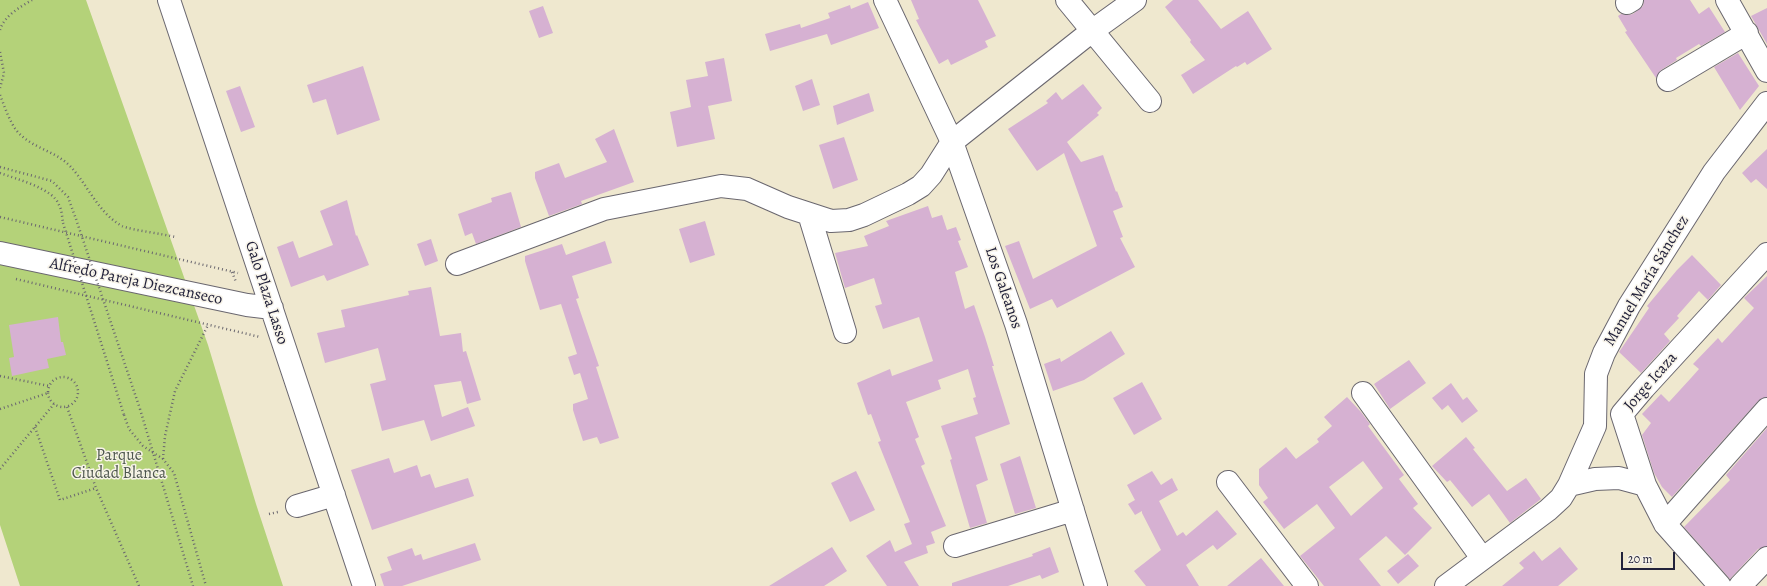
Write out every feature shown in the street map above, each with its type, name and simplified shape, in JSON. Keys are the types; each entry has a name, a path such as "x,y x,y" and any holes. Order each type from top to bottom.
{"street":[{"name":"Galo Plaza Lasso","path":"169,0 364,586"},
{"name":"Los Galeanos","path":"885,0 952,142 1016,324 1096,586"},
{"path":"1067,0 1150,101"},
{"path":"457,264 604,209 721,186 747,189 831,222 848,220 864,215 908,194 920,186 931,175 952,142 1092,31 1135,0"},
{"path":"1729,0 1767,71"},
{"path":"1668,80 1747,33"},
{"name":"Manuel María Sánchez","path":"1446,586 1548,510 1561,498 1568,486 1595,426 1596,374 1604,354 1629,306 1714,172 1767,103"},
{"path":"809,214 845,332"},
{"name":"Alfredo Pareja Diezcanseco","path":"0,253 247,305 272,308"},
{"name":"Jorge Icaza","path":"1720,586 1665,524 1645,486 1622,414 1767,254"},
{"path":"1363,393 1482,558"},
{"path":"1665,524 1767,409"},
{"path":"1595,426 1613,422 1622,414"},
{"path":"1568,486 1595,479 1618,478 1645,486"},
{"path":"1228,482 1307,586"},
{"path":"297,506 334,495"},
{"path":"955,546 1073,510"},
{"path":"1740,586 1767,558"}],"path":[{"path":"0,30 2,23 16,9 32,0"},
{"path":"0,52 4,73 0,88"},
{"path":"0,95 16,130 29,142 53,153 70,166 98,204 122,226 176,237"},
{"path":"0,167 52,181 68,197 140,409 193,586"},
{"path":"0,173 52,195 59,204 63,223 129,429 143,446 163,459 174,473 206,586"},
{"path":"0,217 262,279"},
{"path":"13,278 282,342"},
{"path":"163,459 175,391 208,325"},
{"path":"0,376 49,386"},
{"path":"60,377 66,377 77,385 77,398 73,404 67,407 60,407 54,404 50,399 48,392 49,386 54,380 60,377"},
{"path":"0,409 48,392"},
{"path":"0,469 54,404"},
{"path":"67,407 96,488 139,586"},
{"path":"35,427 60,500 96,488"}],"green space":[{"name":"Parque Ciudad Blanca","path":"0,0 86,0 208,345 256,504 283,586 20,586 0,525"}],"building":[{"path":"911,0 978,0 996,36 985,41 988,47 951,65 948,59 939,64 916,20 919,19"},
{"path":"1173,0 1198,0 1221,29 1248,11 1272,49 1247,65 1245,62 1237,67 1236,66 1193,94 1181,75 1205,60 1165,7"},
{"path":"1644,0 1690,0 1699,14 1709,7 1725,32 1701,46 1699,44 1676,58 1677,60 1661,70 1656,78 1625,32 1627,31 1618,16 1621,14 1633,14 1643,6"},
{"path":"868,2 879,28 831,45 827,34 770,51 765,34 800,24 801,28 830,18 828,13 850,5 851,9"},
{"path":"543,6 553,33 539,38 529,11"},
{"path":"1767,8 1767,44 1751,16"},
{"path":"1738,53 1759,86 1740,110 1714,67"},
{"path":"724,58 732,101 708,106 715,139 677,147 670,112 691,107 686,80 708,76 705,62"},
{"path":"363,66 380,120 337,135 326,99 313,103 307,85"},
{"path":"812,79 820,105 803,111 795,86"},
{"path":"1083,84 1102,108 1097,113 1099,115 1067,142 1081,162 1103,155 1123,207 1113,211 1123,237 1120,238 1135,267 1057,308 1052,299 1030,309 1005,246 1019,241 1033,279 1097,246 1064,153 1037,171 1008,129 1048,103 1046,101 1056,92 1062,100"},
{"path":"240,86 255,127 241,132 226,91"},
{"path":"869,93 874,111 837,125 833,106"},
{"path":"614,129 634,182 581,201 582,204 549,216 535,178 535,172 559,163 565,178 607,162 595,139"},
{"path":"844,137 858,180 833,189 819,145"},
{"path":"1767,149 1767,189 1756,179 1751,183 1742,173"},
{"path":"511,192 521,227 476,244 472,233 465,236 458,214 492,202 491,198"},
{"path":"347,200 356,236 357,235 369,265 327,281 324,275 291,287 277,247 293,241 299,258 333,245 320,211"},
{"path":"928,206 932,218 942,215 947,230 956,227 961,240 958,241 968,267 955,272 965,309 974,305 994,366 992,366 1010,424 975,437 988,480 976,485 987,523 970,528 950,460 952,459 941,426 978,414 973,398 976,397 968,369 938,380 941,389 906,402 919,437 915,439 925,464 921,466 946,526 931,532 935,543 926,546 928,553 904,562 919,586 887,586 866,556 890,540 895,552 912,544 904,524 910,522 878,442 881,441 871,414 868,415 857,383 890,369 892,376 933,361 919,317 883,329 875,306 882,304 874,278 845,288 835,253 868,246 864,236 889,226 886,221"},
{"path":"705,221 715,255 690,263 679,229"},
{"path":"431,239 438,261 425,266 417,244"},
{"path":"605,241 612,263 572,276 579,298 576,299 599,366 596,367 619,438 600,444 597,437 583,441 573,410 573,404 588,399 580,373 574,375 568,357 577,354 561,304 540,310 525,261 525,256 562,244 566,255"},
{"path":"1692,255 1721,285 1708,300 1699,291 1677,316 1679,318 1664,334 1670,341 1641,373 1619,352 1649,308 1647,306 1677,270"},
{"path":"1767,276 1767,397 1758,401 1672,497 1662,487 1654,473 1642,435 1651,423 1642,414 1661,394 1669,402 1691,378 1699,369 1693,364 1718,338 1722,343 1754,308 1744,298"},
{"path":"431,287 440,336 461,333 463,352 466,351 481,400 467,404 461,381 434,385 442,417 468,407 475,426 431,441 424,420 382,431 370,384 386,380 378,348 325,363 317,333 345,327 341,310 409,295 408,291"},
{"path":"58,317 61,342 63,342 66,355 47,359 49,368 12,376 9,358 14,357 9,325"},
{"path":"1111,331 1125,354 1084,380 1053,391 1044,364 1060,358 1061,362"},
{"path":"1409,360 1426,383 1390,409 1374,384"},
{"path":"1142,382 1162,419 1134,435 1113,398"},
{"path":"1451,383 1463,400 1467,397 1478,411 1462,423 1448,405 1442,410 1432,398"},
{"path":"1347,397 1370,424 1368,426 1404,475 1399,479 1418,504 1413,508 1432,528 1405,555 1386,536 1359,559 1381,586 1324,586 1300,556 1335,528 1317,504 1284,529 1263,502 1268,498 1259,485 1259,469 1286,447 1296,459 1319,442 1317,439 1332,426 1324,417","holes":["1363,461 1383,488 1351,516 1329,487"]},
{"path":"1767,428 1767,546 1758,549 1730,579 1684,527 1730,480 1726,475"},
{"path":"1466,437 1475,448 1473,449 1507,491 1526,478 1541,499 1510,523 1489,494 1472,507 1450,480 1447,482 1432,466"},
{"path":"1020,456 1036,508 1015,514 1000,464"},
{"path":"389,458 394,473 417,465 421,477 430,474 435,488 468,478 474,496 372,530 351,470"},
{"path":"856,471 875,510 850,522 831,483"},
{"path":"1152,471 1161,485 1172,478 1178,490 1159,501 1177,536 1183,532 1186,536 1217,510 1237,534 1217,550 1213,545 1186,565 1199,586 1146,586 1134,571 1161,550 1142,511 1135,515 1128,504 1135,500 1127,485"},
{"path":"475,543 481,560 402,586 384,586 380,574 392,570 387,557 412,548 415,556 421,554 423,560"},
{"path":"832,547 847,571 824,586 769,586"},
{"path":"1050,547 1059,572 1042,579 1040,575 1008,586 952,586 952,583 1033,556 1032,554"},
{"path":"1560,547 1578,569 1558,586 1502,586 1524,568 1519,563 1534,551 1542,561"},
{"path":"1408,554 1419,566 1398,584 1387,571"},
{"path":"1261,558 1284,586 1227,586"}]}
